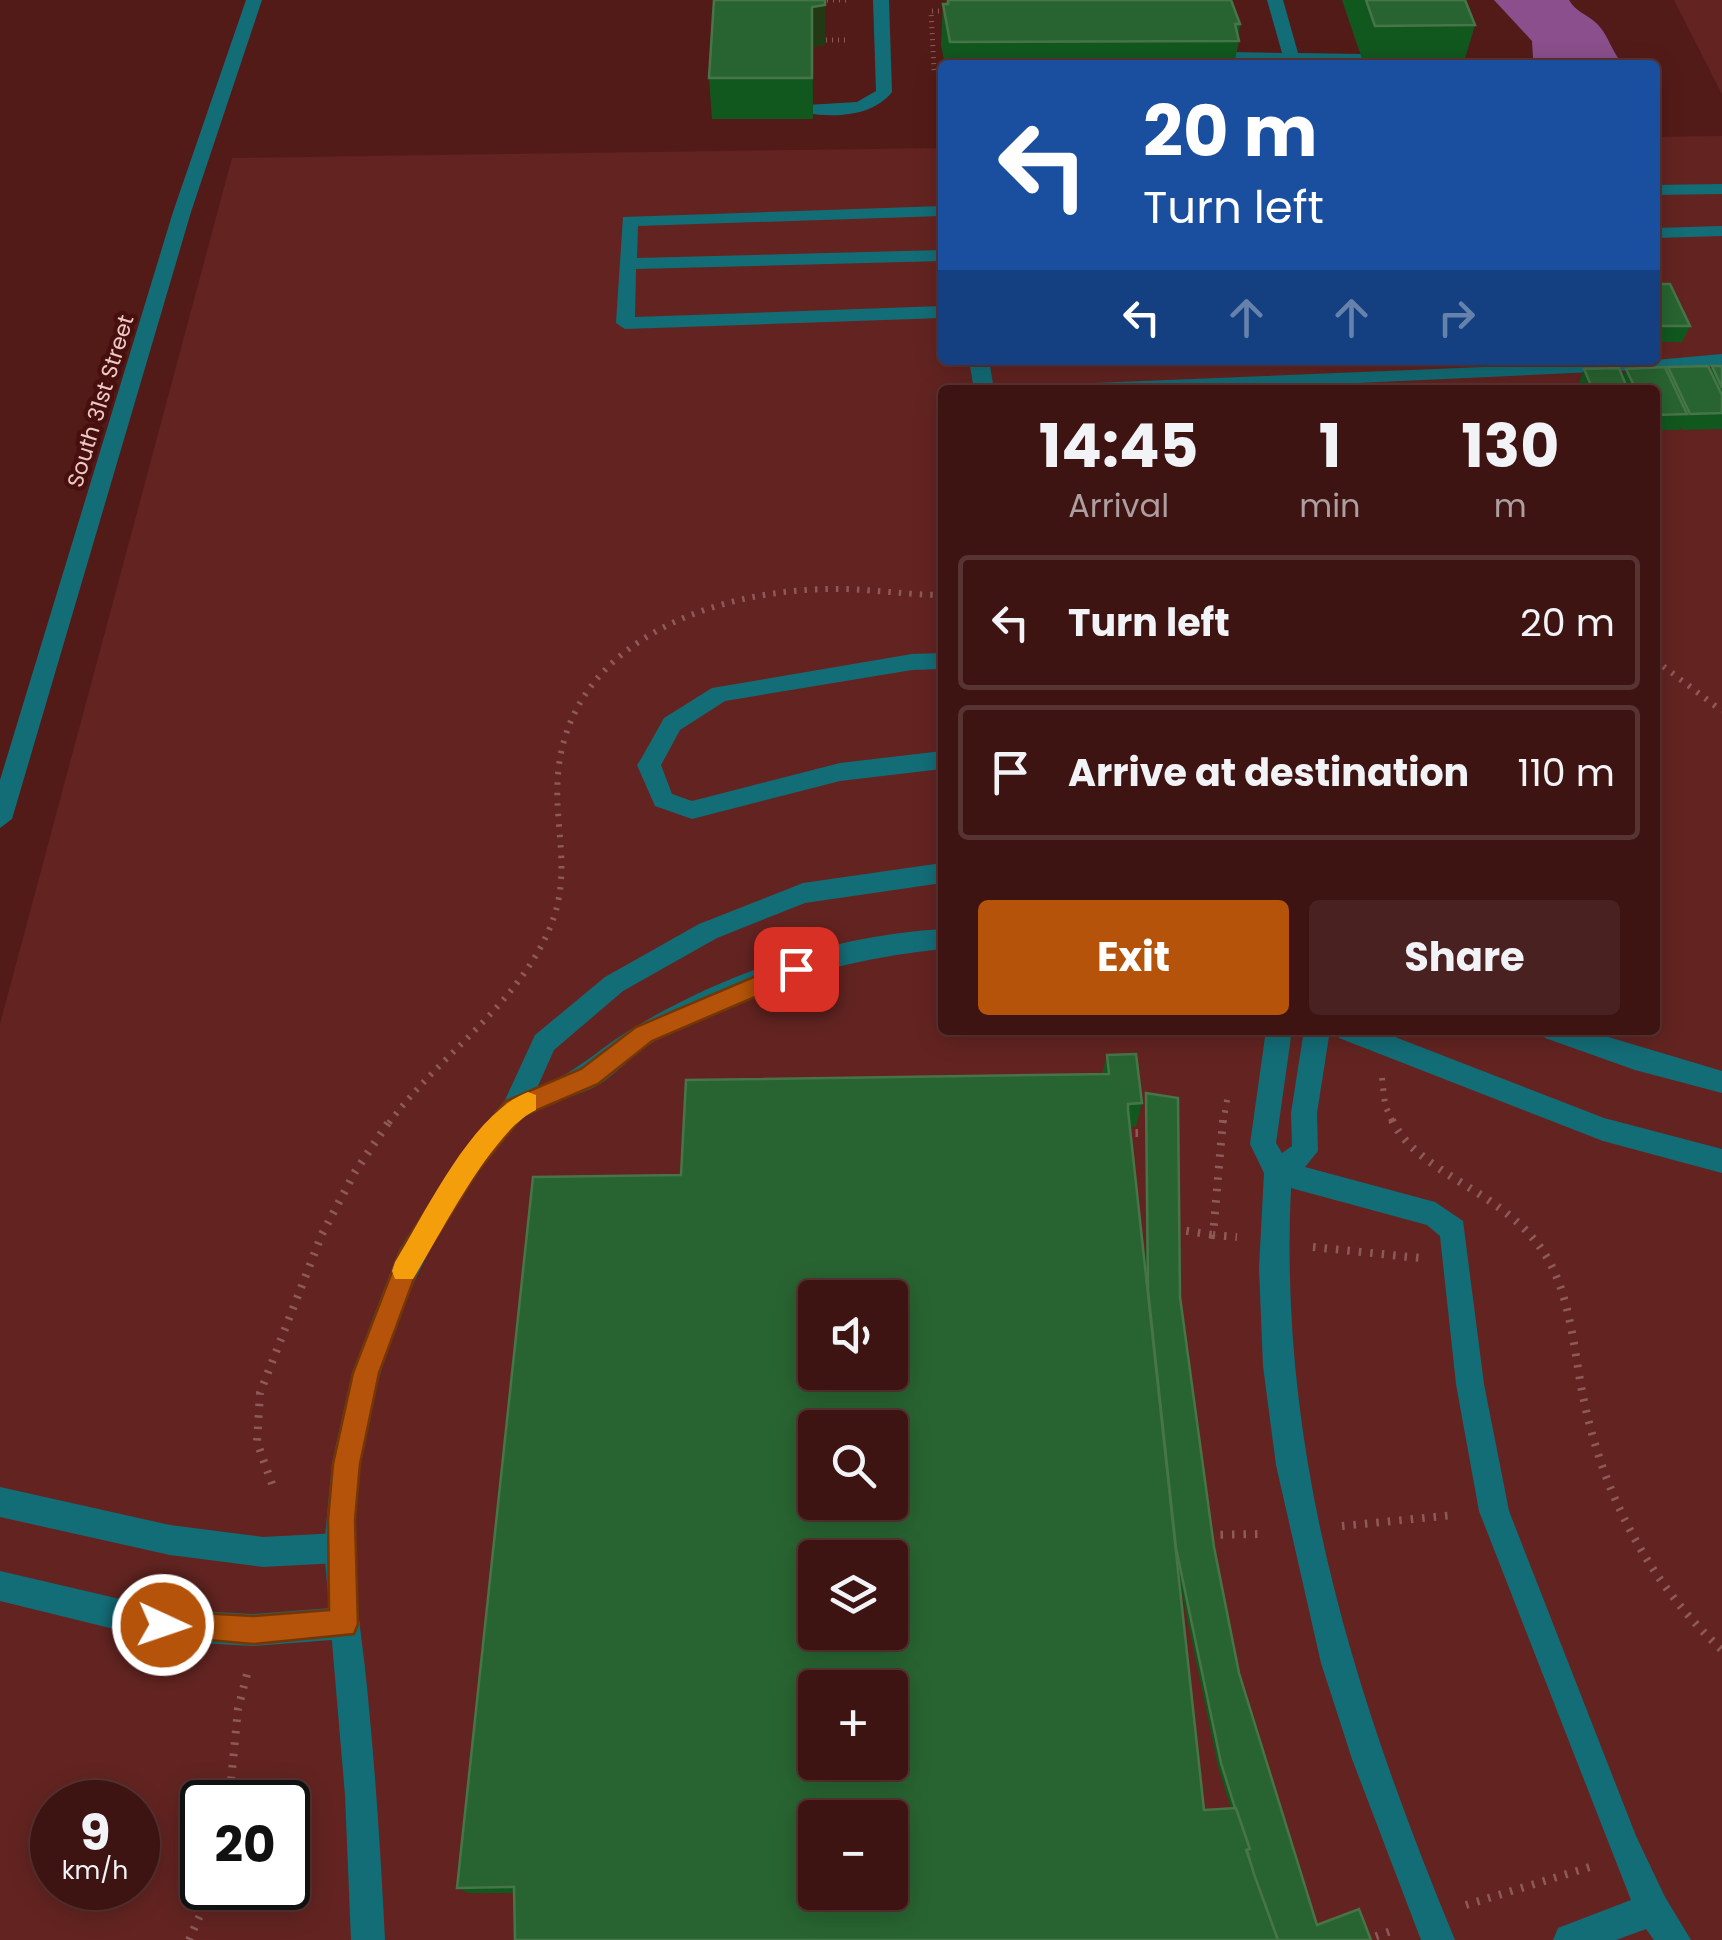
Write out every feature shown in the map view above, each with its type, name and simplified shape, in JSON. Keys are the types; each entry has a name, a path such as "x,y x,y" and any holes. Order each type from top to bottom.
{"street":[{"name":"South 31st Street","path":"0,819 182,212 254,0"},
{"path":"813,109 858,108 876,102 884,92 881,0 901,0"},
{"path":"1276,0 1291,56"},
{"path":"1230,57 1362,59"},
{"path":"1660,190 1722,189"},
{"path":"938,212 628,221 626,323 938,312"},
{"path":"1660,233 1722,231"},
{"path":"627,264 938,256"},
{"path":"1660,363 1722,360"},
{"path":"1198,385 1632,365"},
{"path":"938,661 912,662 720,694 672,724 649,764 663,800 692,810 840,772 938,760"},
{"path":"368,1940 361,1795 339,1548 346,1464 366,1373 409,1259 470,1163 514,1108 544,1044 614,984 708,930 803,892 938,874"},
{"path":"514,1108 590,1076 644,1034 730,994 829,956 897,941 938,938"},
{"path":"1278,1035 1263,1144 1278,1172 1270,1242 1279,1378 1302,1529 1366,1753 1438,1940"},
{"path":"1278,1172 1304,1150 1304,1113 1316,1035"},
{"path":"1361,1035 1604,1129 1722,1161"},
{"path":"1568,1035 1635,1059 1722,1082"},
{"path":"1278,1172 1436,1214 1453,1230 1470,1384 1494,1511 1628,1855 1653,1909 1674,1940"},
{"path":"0,1502 170,1540 263,1552 339,1548"},
{"path":"0,1586 163,1625 253,1630 344,1624"},
{"path":"1570,1940 1653,1909"}],"path":[{"path":"814,0 856,0"},
{"path":"934,70 931,11 968,11"},
{"path":"826,40 861,40"},
{"path":"272,1484 254,1446 254,1410 314,1245 359,1159 420,1085 512,992 540,949 559,898 564,858 558,755 568,720 592,684 627,650 700,609 754,596 806,590 860,589 938,596"},
{"path":"1660,664 1722,711"},
{"path":"1382,1072 1381,1099 1387,1121 1409,1145 1516,1218 1546,1255 1564,1291 1592,1433 1641,1550 1675,1606 1722,1650"},
{"path":"1122,1133 1143,1133"},
{"path":"1157,1227 1213,1235"},
{"path":"1302,1246 1457,1262"},
{"path":"1341,1526 1494,1511"},
{"path":"1209,1536 1262,1534"},
{"path":"231,1780 238,1708 248,1668"},
{"path":"1465,1905 1628,1855"},
{"path":"189,1940 202,1910"},
{"path":"1366,1940 1392,1931"}],"shaded area":[{"path":"1494,0 1569,0 1600,27 1620,60 1535,60 1532,41"},
{"path":"1674,0 1722,0 1722,94"},
{"path":"1722,136 1722,1940 0,1940 0,1024 232,158 938,148 938,365 1660,365 1660,137"}],"building":[{"path":"714,0 825,0 825,5 812,7 812,78 709,78"},
{"path":"948,0 1231,0 1240,24 1235,24 1239,41 950,42 943,4 948,4"},
{"path":"1366,0 1465,0 1475,25 1375,26"},
{"path":"1660,284 1670,284 1690,326 1660,326"},
{"path":"1708,366 1722,395 1722,413 1690,414 1668,367"},
{"path":"1712,366 1722,366 1722,388"},
{"path":"1665,367 1687,414 1660,415 1660,385 1634,385 1626,369"},
{"path":"1619,368 1626,385 1591,385 1584,369"},
{"path":"1136,1054 1142,1103 1128,1104 1128,1110 1204,1810 1236,1808 1250,1849 1246,1850 1278,1940 515,1940 514,1887 457,1888 533,1177 681,1175 686,1080 1109,1074 1107,1055"},
{"path":"1146,1093 1178,1098 1180,1297 1214,1547 1239,1673 1317,1925 1359,1909 1371,1940 1278,1940 1221,1763 1176,1548 1148,1290"}],"slow traffic":[{"path":"404,1271 470,1163 514,1108 528,1103"}],"route":[{"path":"163,1625 253,1630 344,1624 339,1548 346,1464 366,1373 409,1259 470,1163 514,1108 590,1076 644,1034 796,969"}]}
